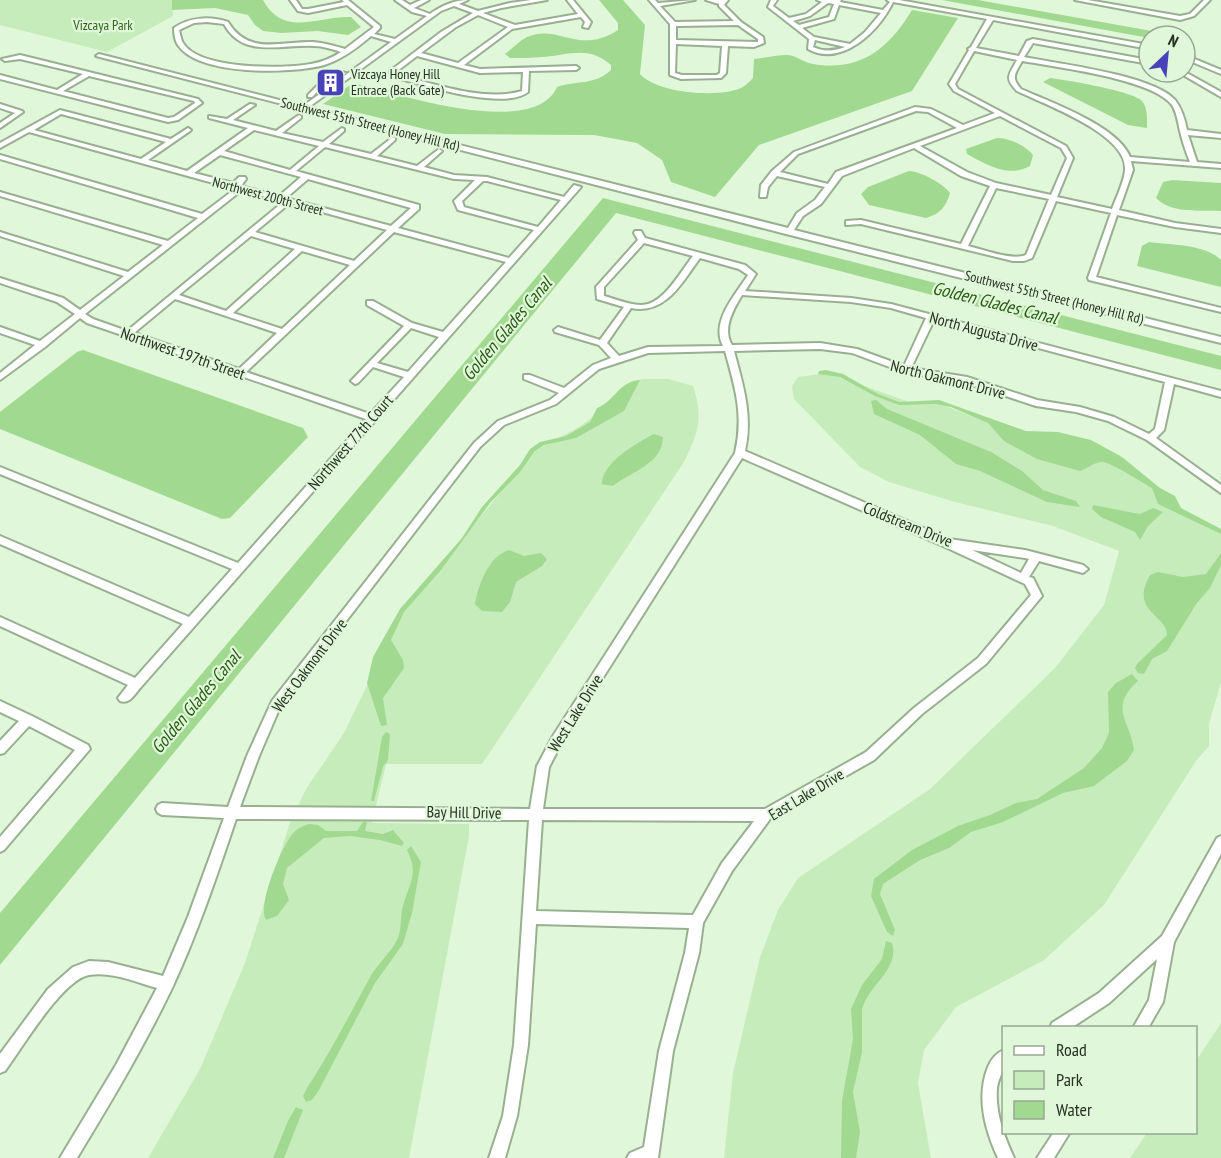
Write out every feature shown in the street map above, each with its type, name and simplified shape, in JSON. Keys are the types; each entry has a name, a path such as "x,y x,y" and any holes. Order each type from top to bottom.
{"street":[{"path":"293,0 303,11 346,2 378,27 369,34 344,51 332,59 318,65 274,69 217,63 184,48 175,34 179,26 219,20 226,23 232,34 248,42 272,46 311,44 344,51"},
{"path":"398,0 409,8 432,16"},
{"path":"409,8 426,0"},
{"path":"301,107 432,16 465,0"},
{"path":"454,5 474,0"},
{"path":"526,71 525,92 521,94 453,93 393,75 392,72 477,14 511,4 544,0"},
{"path":"570,0 588,22 586,27"},
{"path":"654,3 692,0"},
{"path":"674,42 725,45 761,43 761,38 739,23 721,5 723,1 709,0"},
{"path":"774,0 770,6 812,38 850,46"},
{"path":"820,0 884,12"},
{"path":"1078,0 1188,18 1207,0"},
{"path":"788,20 808,15 829,1"},
{"path":"812,38 810,48 825,54 834,54 863,38 893,1 1137,45"},
{"path":"798,27 832,18 837,2"},
{"path":"654,3 673,24 672,74 681,77 719,77 723,73 725,45"},
{"path":"454,5 511,28"},
{"path":"459,65 511,28 583,15"},
{"path":"849,223 861,222 963,247 1024,259 1030,254 1070,158 1069,153 1060,145 956,90 952,84 991,18"},
{"path":"673,24 739,23"},
{"path":"369,34 396,40"},
{"path":"1137,60 1033,41 1029,42 1011,77 1012,83 1018,90 1107,135 1123,149 1128,159 1129,170 1092,278 1221,310"},
{"path":"971,49 1131,80 1155,87 1172,98 1179,109 1183,132 1194,164"},
{"path":"0,53 5,59"},
{"path":"417,54 480,71 576,68"},
{"name":"Southwest 55th Street (Honey Hill Rd)","path":"99,56 1221,340"},
{"path":"0,77 168,120 176,119 199,103 195,100 20,57 5,59"},
{"path":"0,67 5,59"},
{"path":"1197,62 1221,72"},
{"path":"57,92 88,74"},
{"path":"1197,81 1221,94"},
{"path":"228,121 252,105"},
{"path":"0,106 20,112 0,126"},
{"path":"763,195 764,187 775,173 796,153 922,109 963,128"},
{"path":"0,146 60,112 171,141"},
{"path":"790,231 804,212 818,202 839,174 1000,114"},
{"path":"211,117 324,147 332,146 454,177 481,179 565,199"},
{"path":"276,134 299,117"},
{"path":"78,123 86,118"},
{"path":"188,174 252,128"},
{"path":"118,134 126,129"},
{"name":"Northwest 200th Street","path":"28,130 510,261"},
{"path":"141,162 188,130"},
{"path":"291,172 342,130"},
{"path":"1183,132 1221,136"},
{"path":"373,156 393,139"},
{"path":"915,146 964,174 994,185 1194,229 1221,231"},
{"path":"419,168 439,151"},
{"path":"218,152 416,207 240,373"},
{"path":"0,156 203,217"},
{"path":"1128,159 1221,166"},
{"path":"775,173 829,186"},
{"path":"128,334 250,233 307,176"},
{"path":"0,377 239,189 236,184 242,179"},
{"path":"481,179 458,201 458,205 538,229"},
{"path":"963,247 994,185"},
{"name":"Northwest 77th Court","path":"124,698 443,335 577,187"},
{"path":"0,194 168,244"},
{"path":"332,213 339,207"},
{"path":"250,233 355,264"},
{"path":"0,234 129,275"},
{"path":"697,256 659,302 647,307 629,305 598,294 600,287 640,237 697,256 742,267 752,274 742,293"},
{"path":"227,314 302,248"},
{"name":"Northwest 197th Street","path":"0,280 60,300 80,315 128,334 371,418"},
{"name":"West Lake Drive","path":"497,1158 510,1116 521,1045 536,813 543,766 557,740 740,453 745,436 746,414 729,348 724,343 723,330 730,309 742,293"},
{"name":"North Augusta Drive","path":"742,293 852,300 891,306 1221,394"},
{"path":"173,296 283,332"},
{"path":"370,303 409,325 443,335"},
{"path":"602,343 629,305"},
{"path":"906,370 931,317"},
{"path":"355,381 409,325"},
{"path":"0,330 42,345"},
{"path":"558,330 602,343 617,358"},
{"name":"North Oakmont Drive","path":"617,358 648,350 838,347 906,370 967,380 1036,403 1077,409 1110,419 1150,438 1221,490"},
{"name":"West Oakmont Drive","path":"68,1158 122,1067 166,984 195,918 254,750 276,704 477,445 501,423 553,402 596,368 617,358"},
{"path":"372,364 408,375"},
{"path":"527,377 566,392"},
{"path":"1150,438 1159,430 1170,381"},
{"name":"Coldstream Drive","path":"740,453 947,543 1036,557 1083,569"},
{"path":"0,470 240,568"},
{"path":"0,540 191,622"},
{"path":"947,543 1023,578 1036,557"},
{"name":"East Lake Drive","path":"650,1155 666,1051 692,953 697,922 727,867 766,815 870,756 918,711 982,661 1037,596 1029,581 1023,578"},
{"path":"0,621 137,684"},
{"path":"0,706 84,749 0,846"},
{"path":"0,749 28,719"},
{"name":"Bay Hill Drive","path":"162,809 232,813 766,815"},
{"path":"1141,1026 1156,1002 1167,941 1221,842"},
{"path":"529,917 697,922"},
{"path":"1060,1026 1104,998 1167,941"},
{"path":"0,1066 55,993 75,972 99,967 166,984"},
{"path":"1002,1059 992,1069 988,1085 996,1141 1006,1158"},
{"path":"1045,1158 1063,1134"},
{"path":"635,1158 650,1155"}],"green space":[{"name":"Vizcaya Park","path":"0,0 172,0 173,16 107,52 0,25"},
{"path":"828,373 909,402 938,403 1002,428 1067,438 1144,477 1175,506 1221,532 1221,682 1209,724 1209,746 1196,761 1104,905 1044,960 956,1007 924,1050 918,1083 931,1158 724,1158 733,1073 760,957 778,910 798,878 930,789 1055,668 1104,605 1119,551 1053,526 955,502 889,482 860,467 794,399 792,386 798,377"},
{"path":"642,379 668,379 693,386 698,407 698,425 684,462 482,764 386,764 372,823 469,824 469,836 409,1158 148,1158 200,1069 245,963 290,823 306,789 344,733 403,611 532,454 582,425 617,394"},
{"path":"1221,1023 1221,1158 1130,1158 1146,1134 1197,1134 1197,1059"}],"water":[{"path":"172,0 263,0 271,12 291,22 351,17 361,27 348,35 318,31 281,33 263,31 248,15 215,8 172,10"},
{"path":"599,0 623,0 645,25 640,74 648,81 660,86 674,90 705,93 733,91 743,87 753,78 754,59 787,55 810,63 830,66 859,60 872,54 894,36 912,10 958,18 912,91 759,145 715,197 671,182 662,160 637,143 594,135 445,134 323,104 353,83 462,109 493,112 521,110 543,102 557,87 591,81 605,75 611,70 611,65 603,59 586,53 522,58 510,58 505,54 527,37 538,34 591,40 618,30 618,23"},
{"path":"942,0 978,0 1137,28 1137,36"},
{"path":"1050,78 1099,86 1136,97 1145,107 1147,128 1128,125 1043,82"},
{"path":"997,138 1007,139 1030,151 1033,155 1030,166 1014,171 998,169 967,154 966,149"},
{"path":"909,171 931,179 950,193 947,202 939,212 926,218 869,205 861,194 868,187"},
{"path":"1172,180 1221,183 1221,211 1178,209 1163,203 1156,198 1163,182"},
{"name":"Golden Glades Canal","path":"603,198 1221,356 1221,370 616,213 0,965 0,913"},
{"path":"1149,242 1197,248 1214,255 1221,260 1221,287 1137,266 1142,246"},
{"path":"83,350 303,428 308,437 230,518 222,519 0,429 0,412 77,352"},
{"path":"826,370 843,374 878,394 899,402 939,400 1026,431 1058,432 1091,440 1122,457 1160,488 1175,496 1181,508 1221,529 1221,534 1158,504 1152,488 1112,465 1099,462 1080,471 1037,459 1004,441 988,423 951,407 936,404 899,405 875,396 840,377 818,374 819,371"},
{"path":"640,380 624,411 576,438 544,445 534,452 520,472 490,503 441,570 404,612 391,640 403,660 404,668 383,698 387,725 381,726 367,683 373,657 400,609 462,538 482,507 520,465 530,449 540,442 566,436 590,422 597,408 627,384"},
{"path":"876,400 887,409 991,452 1022,471 1043,490 1076,501 1080,507 1047,502 980,471 956,464 920,435 874,414 871,401"},
{"path":"654,434 663,437 662,446 652,461 613,486 602,484 608,468 614,461 630,448"},
{"path":"1093,505 1140,514 1153,508 1163,512 1148,526 1140,540 1135,532 1101,517 1092,509"},
{"path":"509,550 524,556 541,553 547,559 542,566 516,582 510,602 502,612 482,611 475,604 482,580 496,558"},
{"path":"1221,553 1221,565 1210,588 1197,603 1167,651 1152,659 1144,674 1138,673 1135,668 1137,664 1167,635 1161,622 1146,605 1145,587 1150,575 1158,572 1183,577 1206,574"},
{"path":"1132,674 1138,681 1129,690 1122,707 1134,750 1127,761 1094,786 1063,793 1003,822 971,832 949,848 920,860 883,884 880,894 895,930 893,936 887,932 871,896 874,879 912,850 958,826 1016,803 1037,799 1084,768 1102,748 1109,733 1108,692 1116,683"},
{"path":"386,732 390,734 388,760 383,767 374,801 371,801 382,737"},
{"path":"363,822 367,822 365,831 383,834 393,830 404,843 402,846 350,836 324,838 287,868 283,884 289,900 277,916 266,920 264,913 267,891 281,854 294,832 309,824 318,825 326,831 357,831"},
{"path":"411,846 421,862 412,913 403,944 375,983 319,1090 312,1100 306,1102 303,1096 307,1088 372,974 398,938 402,910 413,872 407,850"},
{"path":"886,941 892,943 891,961 865,1001 862,1010 862,1052 853,1092 860,1132 856,1158 841,1158 842,1101 853,1039 851,1009 862,985 882,959"},
{"path":"296,1107 303,1110 284,1158 273,1158 288,1121"}],"place":[{"name":"Vizcaya Honey Hill Entrace (Back Gate)","path":"330,82"}]}
